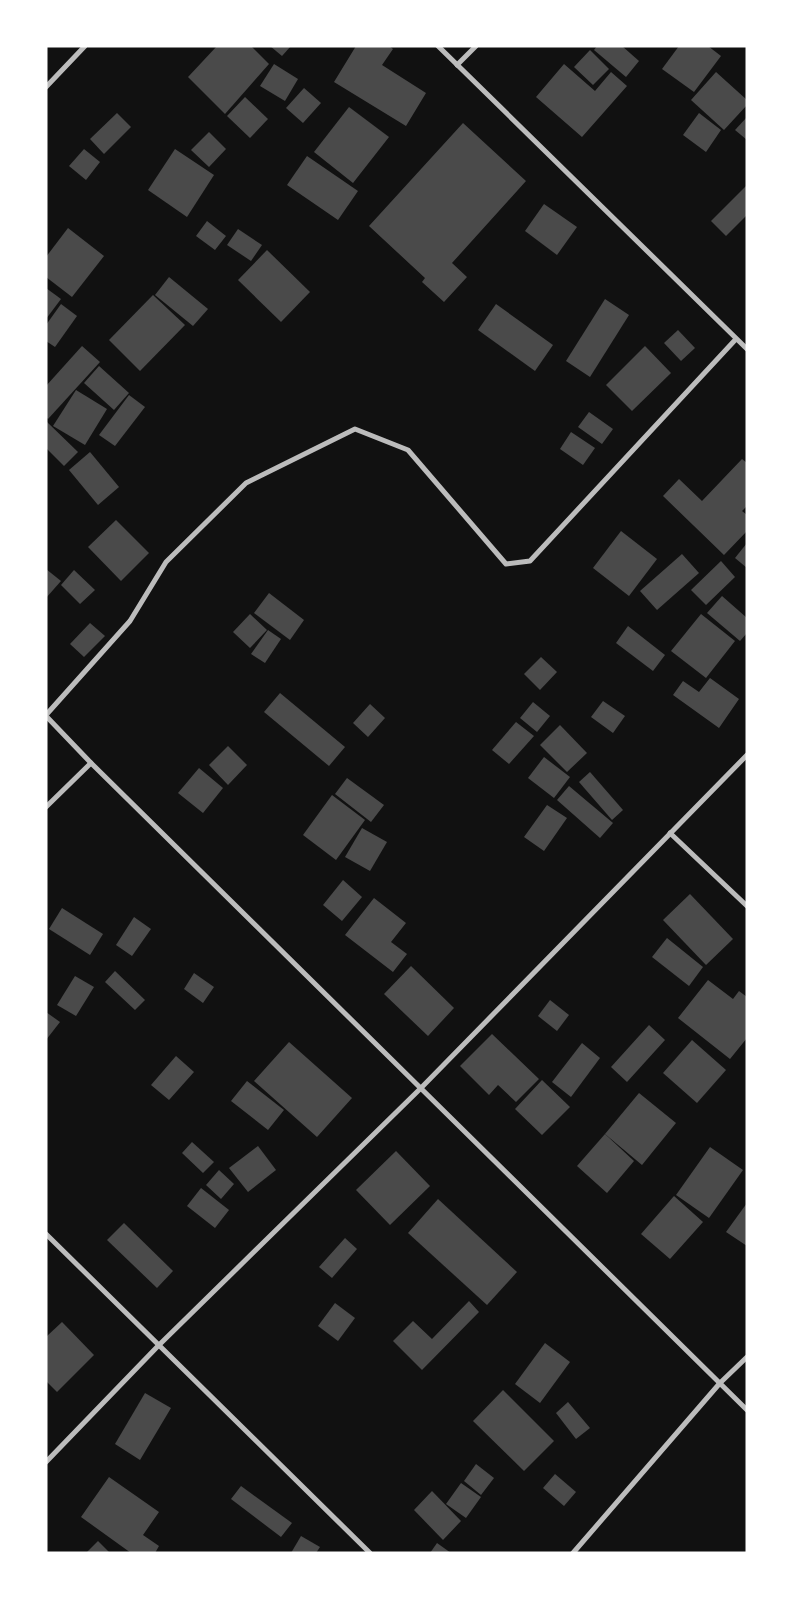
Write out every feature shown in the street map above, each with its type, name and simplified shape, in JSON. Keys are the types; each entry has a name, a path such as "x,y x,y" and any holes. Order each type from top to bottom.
{"street":[{"path":"46,87 85,46"},
{"path":"438,46 747,349"},
{"path":"457,65 476,46"},
{"path":"736,339 530,560 506,564 408,450 355,429 246,483 166,562 130,621 46,715 91,763 747,1410"},
{"path":"46,1462 158,1346 421,1088 747,755"},
{"path":"46,807 91,763"},
{"path":"670,833 747,906"},
{"path":"46,1234 370,1553"},
{"path":"574,1553 720,1383 747,1357"}],"building":[{"path":"217,46 251,46 269,64 225,114 188,77"},
{"path":"270,46 291,46 282,56"},
{"path":"356,46 389,46 393,49 382,65 426,93 406,126 334,82"},
{"path":"597,46 622,46 639,61 626,77 594,50"},
{"path":"679,46 708,46 721,56 694,92 662,69"},
{"path":"590,50 609,69 593,85 574,67"},
{"path":"274,64 298,79 285,101 260,86"},
{"path":"564,64 595,91 611,72 627,86 582,137 536,97"},
{"path":"716,72 747,100 747,105 724,130 691,100"},
{"path":"304,88 321,103 303,123 286,108"},
{"path":"245,97 268,119 250,138 227,116"},
{"path":"349,107 389,137 353,183 314,152"},
{"path":"117,113 131,127 104,154 90,139"},
{"path":"699,113 721,130 706,152 683,135"},
{"path":"747,117 747,140 735,130"},
{"path":"463,123 526,181 452,263 467,277 444,302 422,282 425,278 369,226"},
{"path":"209,132 226,149 209,167 191,150"},
{"path":"84,149 100,162 86,180 69,166"},
{"path":"175,149 214,175 187,217 148,190"},
{"path":"307,156 358,191 338,220 287,185"},
{"path":"746,186 747,215 726,236 711,221"},
{"path":"544,204 577,227 557,255 525,231"},
{"path":"207,221 226,236 215,250 196,236"},
{"path":"68,228 104,256 72,297 46,277 46,257"},
{"path":"238,229 262,245 251,261 227,245"},
{"path":"267,250 310,292 281,322 238,280"},
{"path":"169,277 208,309 193,326 155,295"},
{"path":"46,288 61,299 46,319"},
{"path":"153,295 185,325 140,371 109,340"},
{"path":"605,299 629,315 590,377 566,361"},
{"path":"61,304 77,316 55,347 46,341 46,325"},
{"path":"496,304 553,345 535,371 478,330"},
{"path":"678,330 695,348 681,361 664,343"},
{"path":"82,346 100,362 48,419 46,417 46,386"},
{"path":"645,346 671,373 632,411 606,385"},
{"path":"99,366 129,393 114,410 84,383"},
{"path":"76,390 107,409 85,445 53,426"},
{"path":"129,395 145,407 115,446 99,435"},
{"path":"589,412 613,429 602,444 578,427"},
{"path":"46,421 78,452 64,466 46,448"},
{"path":"571,432 595,448 583,465 560,449"},
{"path":"90,452 119,487 98,505 69,470"},
{"path":"742,459 747,463 747,506 742,511 747,515 747,531 724,555 663,496 679,479 702,501"},
{"path":"116,520 149,553 121,581 88,547"},
{"path":"621,531 657,559 629,596 593,568"},
{"path":"747,543 747,568 735,558"},
{"path":"682,554 699,573 657,610 640,591"},
{"path":"721,561 735,577 706,605 691,590"},
{"path":"46,569 61,581 46,598"},
{"path":"74,570 95,590 80,604 61,585"},
{"path":"269,593 304,620 290,640 254,613"},
{"path":"722,596 747,618 747,633 740,641 707,613"},
{"path":"250,614 267,630 250,648 233,632"},
{"path":"701,614 735,641 706,678 671,651"},
{"path":"90,623 105,636 84,657 70,644"},
{"path":"628,626 665,655 653,671 616,643"},
{"path":"268,630 281,639 265,663 251,654"},
{"path":"541,657 557,672 540,690 524,674"},
{"path":"710,678 739,699 719,728 673,695 683,681 699,692"},
{"path":"280,693 345,747 329,766 264,712"},
{"path":"603,701 625,716 613,733 591,717"},
{"path":"533,702 550,716 537,732 520,718"},
{"path":"370,704 385,718 368,737 353,723"},
{"path":"516,722 534,736 509,764 492,750"},
{"path":"560,725 587,753 567,772 540,745"},
{"path":"228,746 247,765 228,785 209,765"},
{"path":"544,757 570,777 554,798 528,778"},
{"path":"199,768 223,788 203,813 178,793"},
{"path":"590,772 623,810 612,820 579,782"},
{"path":"347,778 384,805 371,822 335,794"},
{"path":"569,786 613,823 600,838 557,800"},
{"path":"332,795 365,820 336,860 303,835"},
{"path":"547,805 567,818 544,851 524,837"},
{"path":"362,828 387,842 370,871 345,857"},
{"path":"343,880 362,897 342,921 323,905"},
{"path":"690,894 733,939 706,965 663,920"},
{"path":"374,898 406,923 391,942 407,954 393,972 345,935"},
{"path":"62,908 103,934 90,955 49,929"},
{"path":"134,917 151,929 132,956 116,945"},
{"path":"667,938 703,967 689,986 652,957"},
{"path":"411,966 454,1008 428,1036 384,994"},
{"path":"115,971 145,1000 135,1010 105,982"},
{"path":"194,973 214,987 203,1003 184,989"},
{"path":"75,976 94,987 76,1016 57,1005"},
{"path":"708,980 733,999 739,991 747,997 747,1038 730,1059 678,1018"},
{"path":"550,1000 569,1015 557,1031 538,1016"},
{"path":"46,1012 60,1022 46,1040"},
{"path":"649,1025 665,1040 627,1082 611,1067"},
{"path":"492,1034 539,1079 516,1102 498,1085 489,1095 460,1066"},
{"path":"692,1040 726,1070 697,1103 663,1073"},
{"path":"289,1042 352,1098 317,1137 254,1081"},
{"path":"582,1043 600,1058 571,1097 552,1082"},
{"path":"176,1056 194,1072 169,1100 151,1085"},
{"path":"542,1080 570,1107 542,1135 515,1109"},
{"path":"247,1081 284,1110 268,1130 231,1101"},
{"path":"639,1093 676,1123 642,1165 605,1134"},
{"path":"605,1134 634,1161 607,1193 577,1166"},
{"path":"192,1142 214,1162 203,1173 182,1153"},
{"path":"258,1146 276,1170 248,1192 229,1168"},
{"path":"710,1147 743,1170 709,1218 676,1195"},
{"path":"396,1151 430,1186 390,1225 356,1190"},
{"path":"219,1170 234,1184 221,1199 206,1185"},
{"path":"201,1188 229,1210 215,1228 187,1206"},
{"path":"674,1196 703,1222 670,1259 641,1234"},
{"path":"438,1199 517,1272 487,1305 408,1233"},
{"path":"747,1203 747,1246 726,1232"},
{"path":"124,1223 173,1271 157,1288 107,1240"},
{"path":"345,1238 357,1249 332,1278 319,1267"},
{"path":"469,1301 479,1312 422,1370 393,1341 413,1321 432,1339"},
{"path":"335,1303 355,1318 338,1341 318,1326"},
{"path":"62,1322 94,1355 57,1392 46,1381 46,1337"},
{"path":"545,1343 570,1362 540,1403 515,1384"},
{"path":"503,1390 554,1441 524,1471 473,1421"},
{"path":"145,1393 171,1408 140,1460 115,1444"},
{"path":"568,1402 590,1428 576,1439 556,1413"},
{"path":"476,1464 494,1478 481,1495 464,1481"},
{"path":"555,1474 576,1492 564,1506 543,1488"},
{"path":"109,1477 159,1512 143,1535 159,1546 155,1553 131,1553 81,1517"},
{"path":"461,1483 481,1497 466,1518 446,1504"},
{"path":"241,1486 292,1523 281,1537 231,1499"},
{"path":"432,1491 461,1521 443,1540 414,1510"},
{"path":"301,1536 320,1547 316,1553 291,1553"},
{"path":"98,1541 110,1553 86,1553"},
{"path":"437,1543 451,1553 430,1553"}]}
